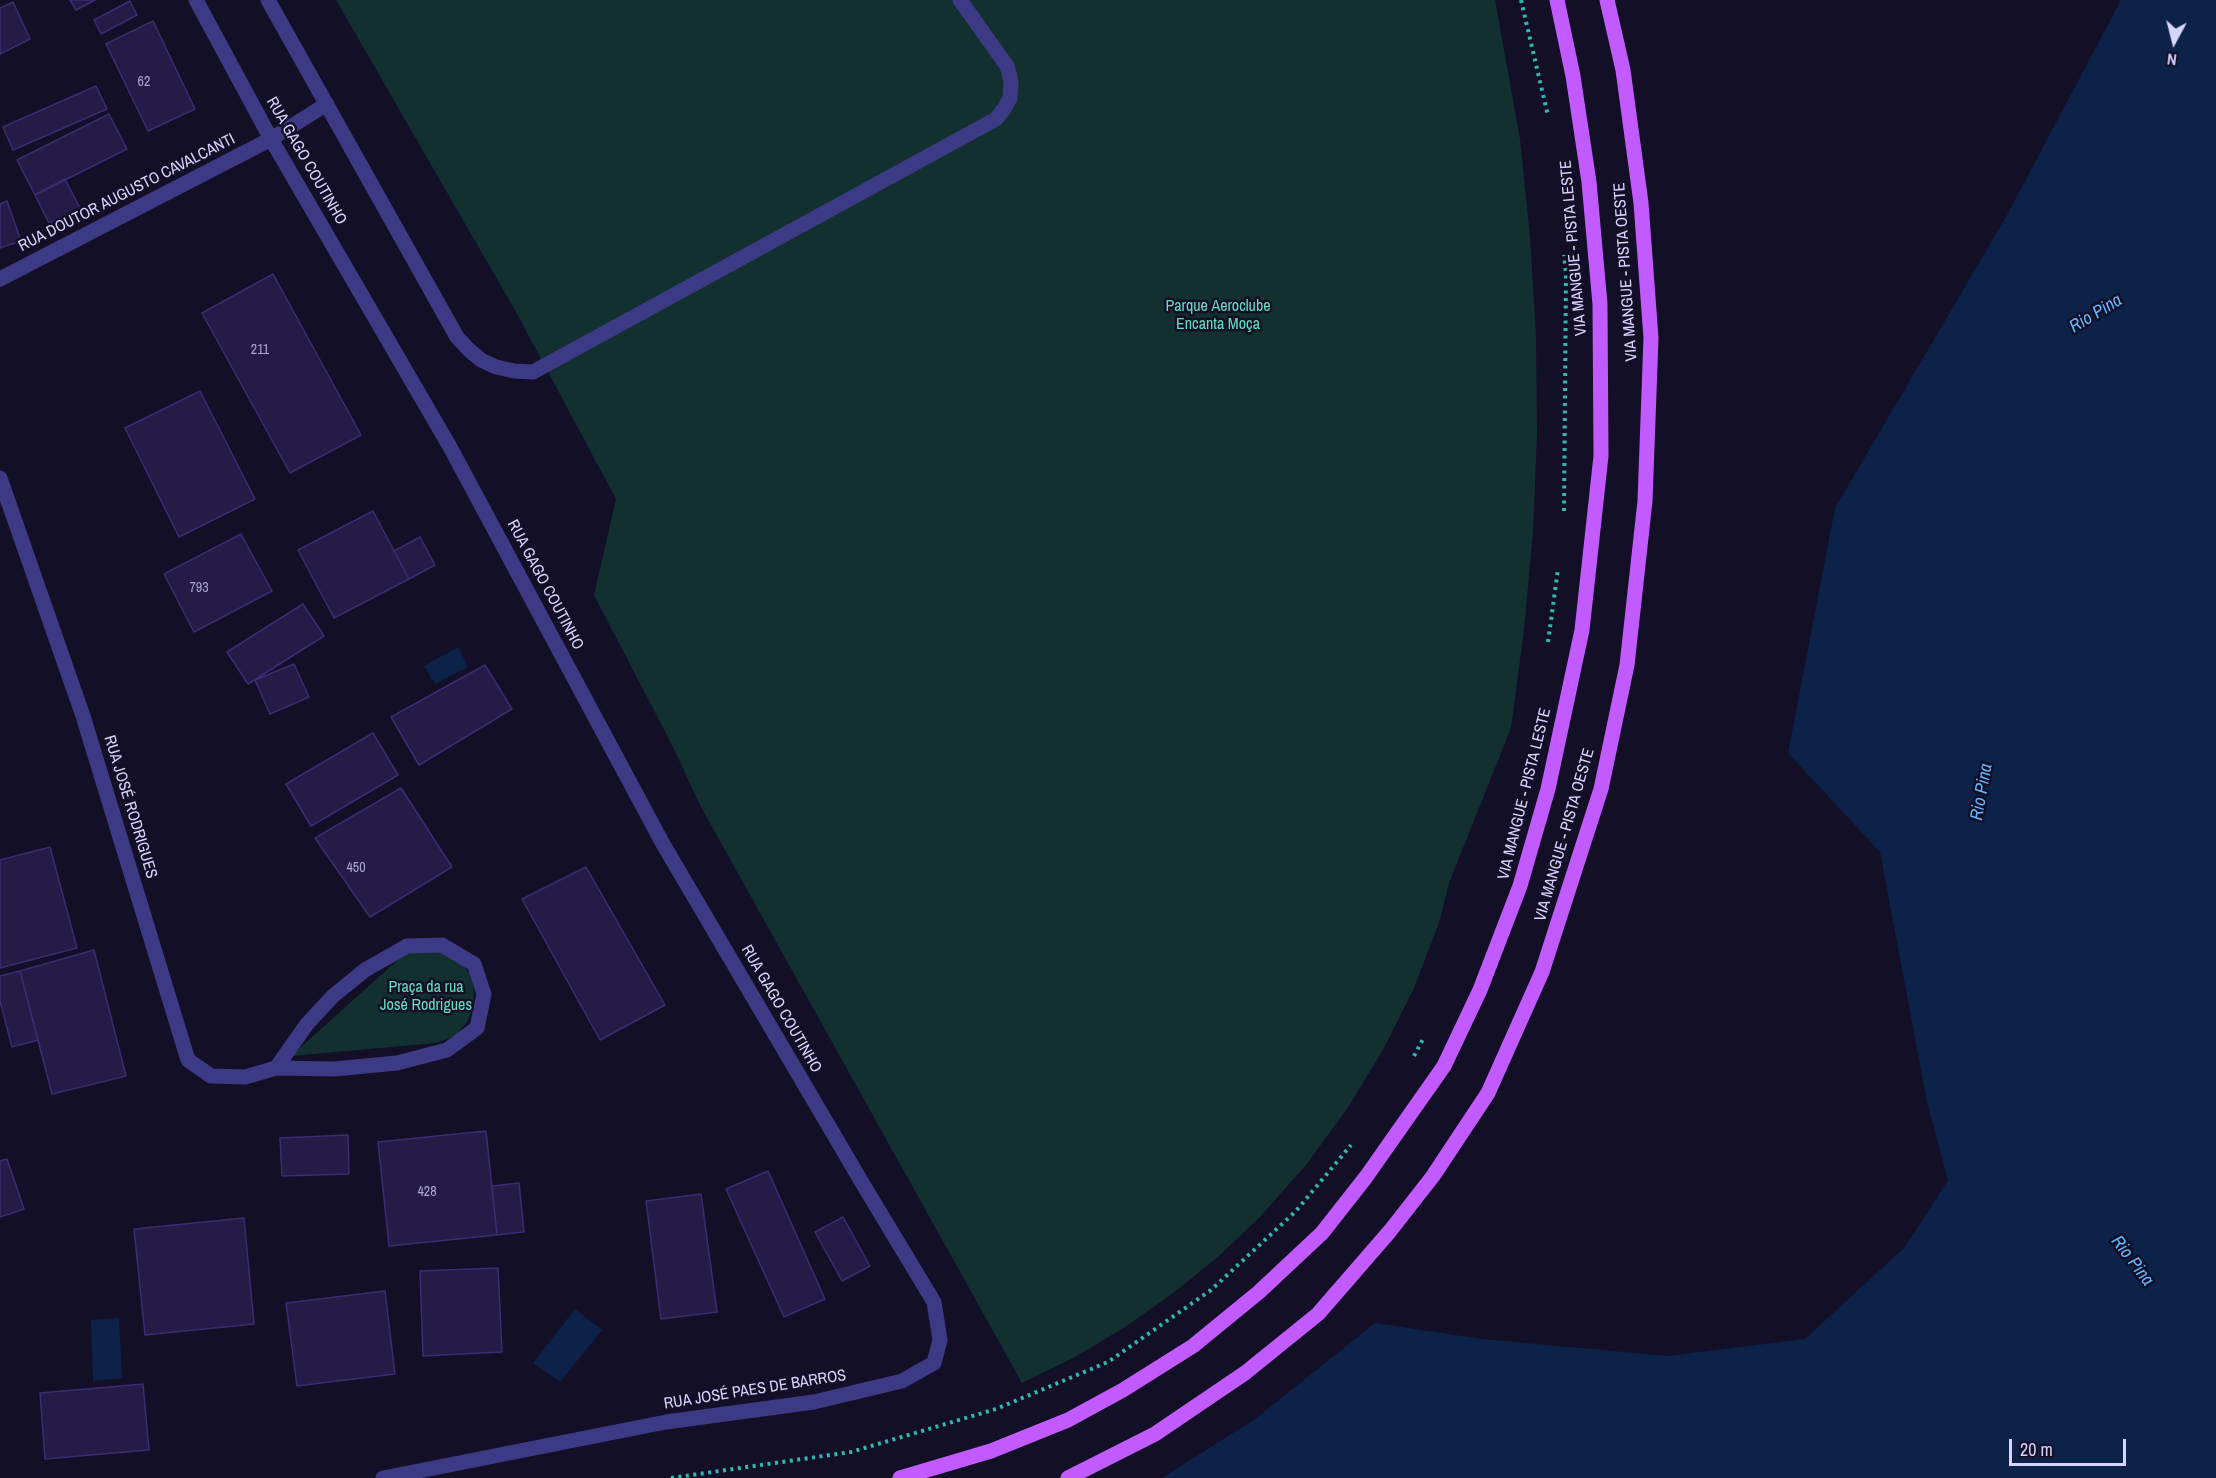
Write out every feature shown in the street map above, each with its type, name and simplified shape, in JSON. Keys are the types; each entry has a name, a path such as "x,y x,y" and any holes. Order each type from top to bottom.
{"main road":[{"name":"VIA MANGUE - PISTA LESTE","path":"900,1478 991,1451 1068,1420 1123,1390 1193,1346 1259,1292 1322,1233 1366,1177 1444,1066 1480,990 1520,886 1548,789 1582,630 1601,456 1600,304 1588,182 1574,76 1557,0"},
{"name":"VIA MANGUE - PISTA OESTE","path":"1068,1478 1155,1434 1245,1373 1318,1314 1419,1194 1488,1093 1542,972 1601,789 1627,665 1644,513 1651,338 1641,203 1623,70 1607,0"}],"street":[{"name":"RUA GAGO COUTINHO","path":"196,0 271,139 450,447 663,844 864,1186"},
{"path":"268,0 457,337 468,349 488,363 514,371 533,372 996,119 1010,98 1009,74 1006,66 960,0"},
{"name":"RUA DOUTOR AUGUSTO CAVALCANTI","path":"0,279 271,139 327,104"},
{"name":"RUA JOSÉ RODRIGUES","path":"0,478 83,716 188,1060 211,1076 245,1077 276,1068 334,1070 387,1064 447,1050 477,1028 484,993 474,964 442,945 407,946 365,970 333,996 307,1024 276,1068"},
{"name":"RUA JOSÉ PAES DE BARROS","path":"382,1478 666,1422 814,1402 902,1381 934,1363 940,1340 934,1302 864,1186"}],"path":[{"path":"1521,0 1550,126"},
{"path":"1564,251 1566,274 1564,519"},
{"path":"1548,644 1558,565"},
{"path":"1411,1062 1426,1032"},
{"path":"671,1478 851,1452 996,1409 1108,1362 1211,1290 1296,1210 1357,1138"}],"green space":[{"name":"Parque Aeroclube Encanta Moça","path":"336,0 1495,0 1520,139 1530,237 1536,335 1537,434 1533,532 1524,630 1511,728 1449,883 1439,923 1414,988 1383,1050 1347,1109 1306,1165 1260,1217 1218,1257 1172,1294 1125,1327 1075,1357 1022,1383 701,807 672,745 594,595 616,499 516,312"},
{"name":"Praça da rua José Rodrigues","path":"431,948 460,961 473,985 472,1010 467,1022 455,1036 436,1043 291,1056 401,957 409,952"}],"water":[{"name":"Rio Pina","path":"2121,0 2216,0 2216,1478 1162,1478 1255,1419 1375,1323 1482,1339 1668,1356 1805,1339 1905,1247 1948,1180 1927,1102 1880,852 1788,753 1835,508 2006,217"},
{"path":"458,647 468,667 435,684 424,666"},
{"path":"575,1309 602,1330 560,1382 533,1363"},
{"path":"119,1318 122,1378 93,1381 91,1320"}],"building":[{"path":"70,0 95,0 76,10"},
{"path":"130,1 137,15 101,34 94,20"},
{"path":"13,2 30,39 0,54 0,8"},
{"path":"153,21 195,109 148,131 106,44"},
{"path":"96,86 107,109 13,150 3,127"},
{"path":"109,114 127,149 35,195 17,160"},
{"path":"65,179 80,208 49,223 35,195"},
{"path":"7,201 21,241 0,248 0,204"},
{"path":"273,274 361,435 290,473 202,313"},
{"path":"200,391 255,499 179,537 125,428"},
{"path":"373,511 409,579 334,618 298,550"},
{"path":"241,534 272,591 194,632 164,574"},
{"path":"420,537 435,565 409,579 394,551"},
{"path":"303,604 324,636 248,684 227,652"},
{"path":"294,664 309,697 270,714 255,680"},
{"path":"485,665 512,709 419,765 391,717"},
{"path":"373,733 398,775 311,826 286,784"},
{"path":"401,788 452,867 370,917 315,838"},
{"path":"50,847 77,948 0,968 0,860"},
{"path":"586,867 665,1005 600,1040 522,899"},
{"path":"94,950 126,1076 52,1094 20,971"},
{"path":"20,971 38,1040 12,1047 0,1001 0,976"},
{"path":"486,1131 497,1235 389,1246 378,1142"},
{"path":"348,1135 349,1174 282,1176 280,1138"},
{"path":"7,1159 24,1209 0,1217 0,1161"},
{"path":"768,1171 825,1299 784,1317 726,1189"},
{"path":"519,1183 524,1232 497,1235 492,1186"},
{"path":"701,1194 717,1312 661,1319 646,1201"},
{"path":"843,1217 870,1266 842,1281 815,1232"},
{"path":"244,1218 254,1324 145,1335 134,1229"},
{"path":"498,1268 502,1352 423,1356 420,1271"},
{"path":"385,1291 395,1374 297,1386 286,1303"},
{"path":"143,1384 149,1450 45,1459 40,1393"}]}
